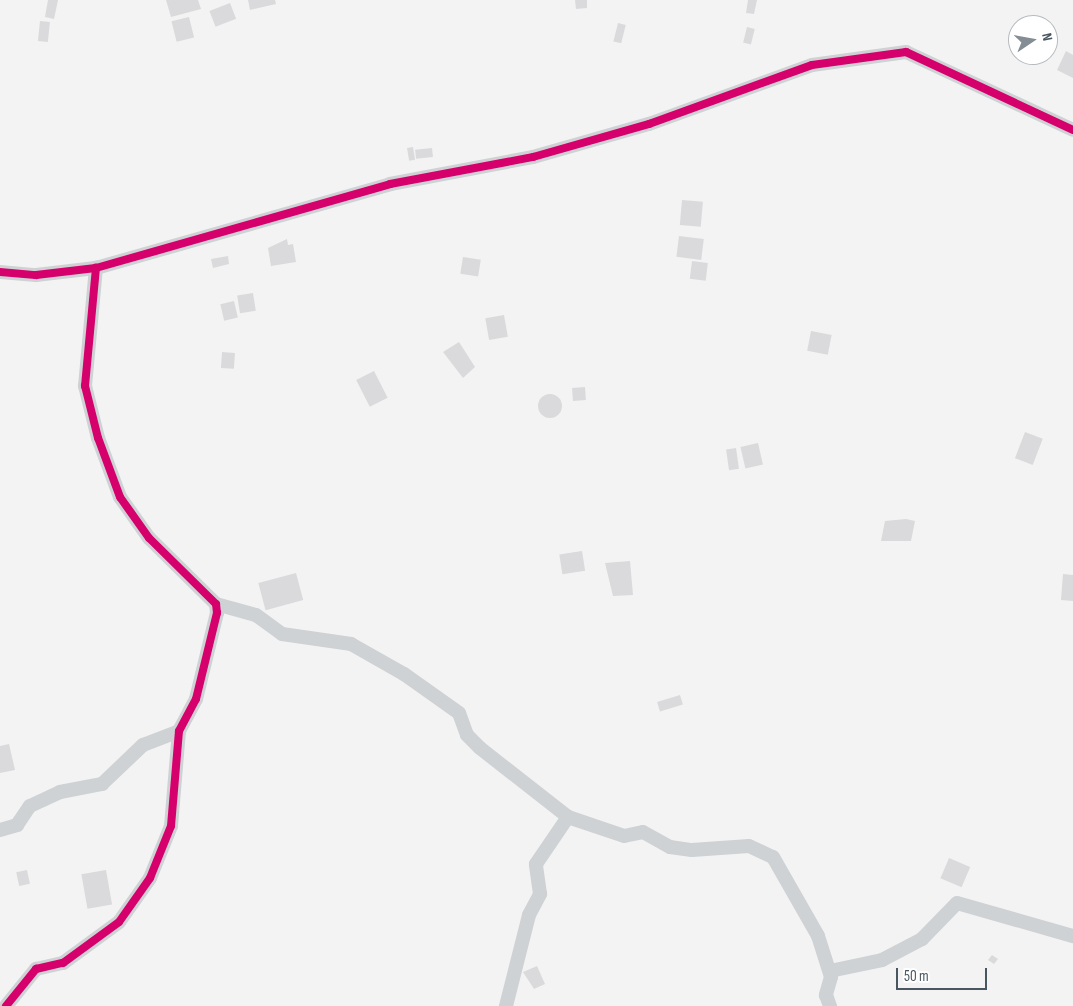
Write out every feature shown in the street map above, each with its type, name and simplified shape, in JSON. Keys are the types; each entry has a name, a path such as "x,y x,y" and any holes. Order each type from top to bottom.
{"street":[{"path":"0,272 36,275 96,268 390,184 533,157 649,124 812,65 906,52 1073,130"},
{"path":"96,268 85,386 98,438 120,497 144,531 185,578 216,604 256,615 282,634 351,644 404,674 459,713 467,735 480,748 568,816 624,836 643,832 670,847 692,850 749,846 773,857 818,936 830,971 826,995 830,1006"},
{"path":"6,1006 36,969 63,963 84,950 135,902 164,851 171,826 179,731 196,699 211,644 216,604"},
{"path":"0,830 17,825 30,806 60,792 102,784 143,746 179,731"},
{"path":"506,1006 529,915 540,894 536,864 568,816"},
{"path":"830,971 882,960 922,939 957,903 1073,936"}],"building":[{"path":"48,0 58,0 54,19 45,17"},
{"path":"166,0 198,0 201,9 171,17"},
{"path":"248,0 275,0 276,4 250,10"},
{"path":"575,0 587,0 587,8 576,9"},
{"path":"748,0 757,0 754,14 746,13"},
{"path":"230,3 236,19 216,27 209,11"},
{"path":"189,17 194,37 177,42 172,21"},
{"path":"40,21 50,22 48,42 38,41"},
{"path":"618,23 626,25 621,43 613,41"},
{"path":"747,27 755,29 751,44 743,43"},
{"path":"1066,51 1073,55 1073,78 1057,70"},
{"path":"413,147 415,160 409,161 407,148"},
{"path":"432,148 433,157 416,159 415,150"},
{"path":"682,200 703,202 701,227 680,225"},
{"path":"679,236 704,239 701,260 676,257"},
{"path":"287,239 288,245 293,244 296,262 271,266 268,248"},
{"path":"228,256 229,264 213,268 211,259"},
{"path":"463,257 481,260 478,277 460,274"},
{"path":"692,261 708,263 706,281 690,279"},
{"path":"253,293 256,311 240,313 237,296"},
{"path":"234,301 238,318 224,321 220,304"},
{"path":"504,315 508,337 489,340 485,318"},
{"path":"811,331 832,335 828,355 807,351"},
{"path":"459,342 475,367 463,378 443,352"},
{"path":"222,352 235,353 234,369 221,368"},
{"path":"374,371 388,398 370,407 356,380"},
{"path":"585,387 586,400 573,401 572,388"},
{"path":"550,394 559,397 562,406 559,415 550,418 541,415 538,406 541,397"},
{"path":"1025,432 1043,439 1033,465 1015,458"},
{"path":"758,443 763,464 745,468 740,447"},
{"path":"736,448 739,469 729,470 726,449"},
{"path":"906,519 915,521 911,541 881,541 885,521"},
{"path":"582,551 585,571 562,574 559,555"},
{"path":"630,561 633,595 613,596 605,563"},
{"path":"296,573 303,600 266,610 258,583"},
{"path":"1063,574 1073,575 1073,601 1061,600"},
{"path":"680,695 683,705 660,712 657,702"},
{"path":"9,744 15,770 0,773 0,746"},
{"path":"949,858 970,867 962,887 940,878"},
{"path":"27,870 30,884 19,886 16,872"},
{"path":"106,870 112,904 87,909 81,874"},
{"path":"992,955 998,959 994,964 988,960"},
{"path":"537,966 545,984 534,989 523,972"}],"cycle path":[{"path":"0,272 36,275 96,268 390,184 533,157 649,124 812,65 906,52 1073,130"},
{"path":"6,1006 36,969 63,963 119,922 150,878 171,826 179,731 196,699 217,613 216,604 149,538 120,497 98,438 85,386 96,268"}]}
